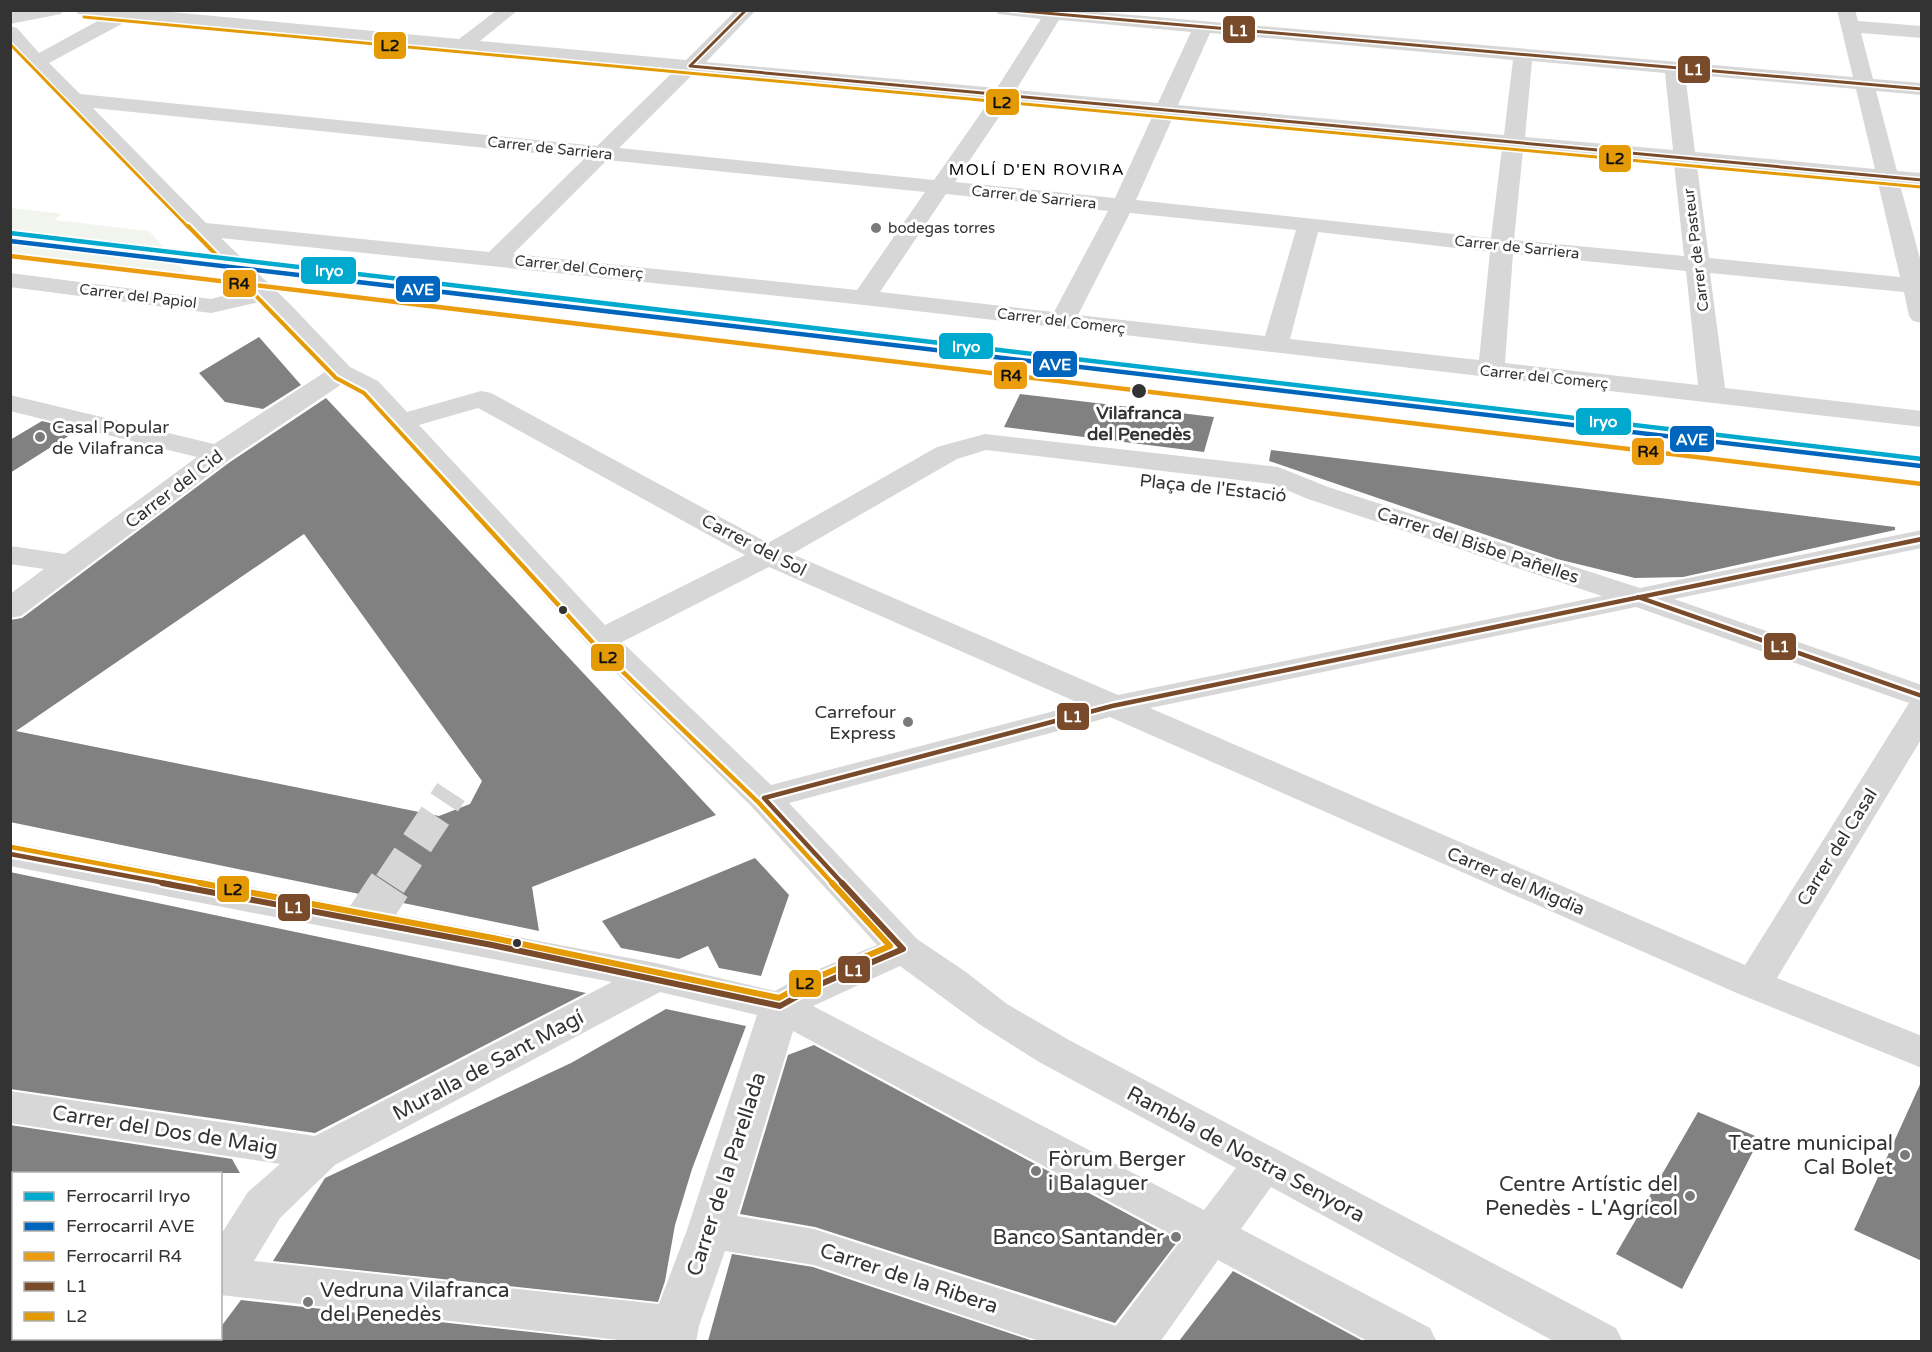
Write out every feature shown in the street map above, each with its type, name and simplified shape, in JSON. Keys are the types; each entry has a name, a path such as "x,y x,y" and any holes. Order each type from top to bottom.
{"street":[{"path":"10,19 54,10"},
{"path":"84,10 1922,180"},
{"path":"464,45 509,10"},
{"path":"496,258 747,10"},
{"path":"1005,10 1922,89"},
{"path":"37,62 125,14"},
{"path":"864,298 1003,95 1053,15"},
{"path":"1290,16 1321,21"},
{"path":"1922,33 1848,18 1887,177 1918,286 1922,316"},
{"path":"1062,321 1122,206 1203,27"},
{"name":"Rambla de Nostra Senyora","path":"11,33 341,373 369,387 601,640 764,798 903,949 952,982 993,1014 1054,1051 1264,1164 1572,1335"},
{"path":"1491,371 1523,55"},
{"name":"Carrer de Pasteur","path":"1674,68 1713,396"},
{"name":"Carrer de Sarriera","path":"74,100 1309,224 1502,246 1918,286"},
{"path":"1275,346 1309,224"},
{"name":"Carrer del Comerç","path":"201,229 864,298 1922,419"},
{"name":"Carrer del Papiol","path":"10,280 211,306 264,293"},
{"name":"Carrer del Cid","path":"10,609 219,454 341,373"},
{"name":"Carrer del Sol","path":"400,422 481,399 768,555 1112,706"},
{"path":"10,403 219,454"},
{"name":"Plaça de l'Estació","path":"768,555 947,453 980,462 1280,498 1318,493"},
{"name":"Carrer del Bisbe Pañelles","path":"1318,493 1637,597 1922,696"},
{"path":"764,798 1112,706 1922,539"},
{"path":"10,555 73,564"},
{"path":"601,640 768,555"},
{"name":"Carrer del Migdia","path":"1112,706 1753,984 1922,1053"},
{"name":"Carrer del Casal","path":"1753,984 1922,710"},
{"path":"10,854 656,977 780,1006 1413,1341"},
{"path":"780,1006 816,986 903,949"},
{"name":"Muralla de Sant Magí","path":"222,1274 264,1204 320,1153 656,977"},
{"name":"Carrer de la Parellada","path":"674,1334 710,1230 780,1006"},
{"name":"Carrer del Dos de Maig","path":"10,1107 320,1153"},
{"path":"1132,1341 1264,1164"},
{"name":"Carrer de la Ribera","path":"710,1230 814,1247 1104,1341"},
{"path":"222,1276 674,1334"}],"shaded area":[{"path":"11,208 62,214 54,220 149,231 186,272 167,273 11,254"}],"building":[{"path":"259,337 301,385 263,409 225,402 199,373"},
{"path":"1020,394 1214,417 1204,452 1004,427"},
{"path":"326,398 716,815 532,887 539,931 10,822 10,620 22,618 230,462","holes":["304,534 482,781 470,804 439,816 16,731"]},
{"path":"42,421 78,430 10,473 10,440"},
{"path":"1271,450 1895,527 1895,530 1683,577 1635,578 1557,559 1269,461"},
{"path":"755,858 789,895 761,976 719,968 708,946 679,959 621,948 602,921"},
{"path":"10,872 586,993 315,1133 10,1089"},
{"path":"666,1009 746,1026 692,1169 675,1225 665,1281 658,1302 273,1261 325,1178 571,1063"},
{"path":"814,1045 1178,1241 1115,1323 815,1227 740,1214 788,1055"},
{"name":"Teatre municipal Cal Bolet","path":"1922,1080 1922,1261 1854,1230"},
{"name":"Centre Artístic del Penedès - L'Agrícol","path":"1698,1112 1760,1138 1682,1289 1616,1254"},
{"path":"10,1125 232,1159 240,1173 12,1172 10,1173"},
{"path":"732,1254 813,1267 1033,1341 708,1341"},
{"path":"1233,1271 1363,1341 1179,1341"},
{"name":"Vedruna Vilafranca del Penedès","path":"241,1300 612,1341 210,1341 222,1340 222,1325"}],"tunnel":[{"path":"390,884 451,792"},
{"path":"366,921 391,883"}],"rail line":[{"name":"Iryo","path":"10,233 1922,459"},
{"name":"AVE","path":"10,241 1921,466"},
{"name":"R4","path":"10,256 1922,484"}],"transit line":[{"name":"L1","path":"690,66 746,10"},
{"name":"L1","path":"1011,10 1922,89"},
{"name":"L2","path":"84,17 1921,187"},
{"name":"L2","path":"10,44 336,378 364,393 595,645 759,803 890,946 813,979 779,998 493,938 11,847"},
{"name":"L1","path":"690,66 1922,180"},
{"name":"L1","path":"10,854 492,945 780,1006 816,986 903,949 764,798 1112,706 1922,539"},
{"name":"L1","path":"1638,597 1922,696"}],"place":[{"name":"bodegas torres","path":"876,228"},
{"name":"Vilafranca del Penedès","path":"1139,391"},
{"name":"Casal Popular de Vilafranca","path":"40,437"},
{"name":"Carrefour Express","path":"908,722"},
{"name":"Teatre municipal Cal Bolet","path":"1905,1155"},
{"name":"Fòrum Berger i Balaguer","path":"1036,1171"},
{"name":"Centre Artístic del Penedès - L'Agrícol","path":"1690,1196"},
{"name":"Banco Santander","path":"1176,1237"},
{"name":"Vedruna Vilafranca del Penedès","path":"308,1302"}],"district":[{"name":"MOLÍ D'EN ROVIRA","path":"1037,169"}]}
